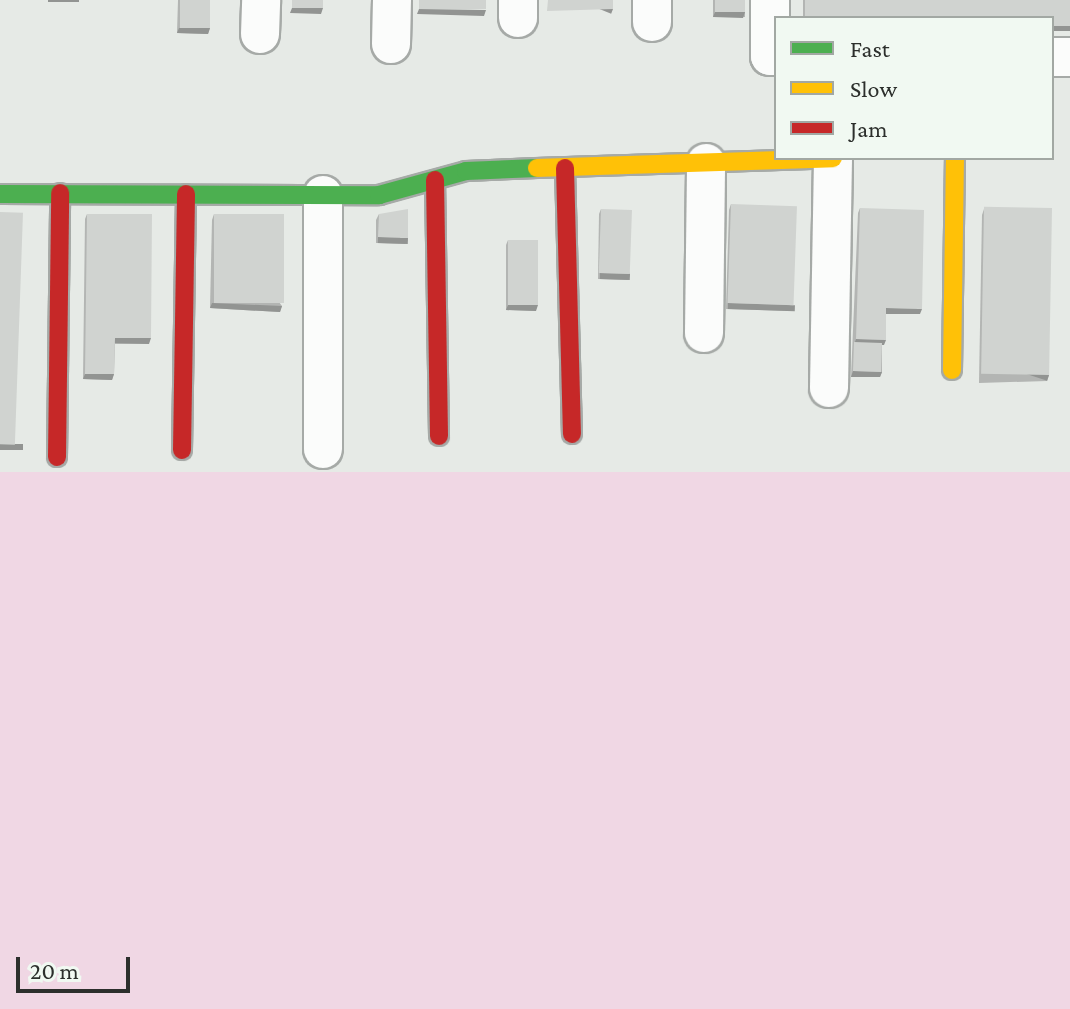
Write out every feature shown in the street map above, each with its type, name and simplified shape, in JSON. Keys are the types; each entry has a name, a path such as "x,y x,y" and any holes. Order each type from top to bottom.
{"street":[{"path":"391,44 392,0"},
{"path":"770,0 770,56 774,56"},
{"path":"0,194 379,195 466,171 782,160"},
{"path":"829,388 833,160"},
{"path":"952,370 955,160"},
{"path":"704,333 706,163"},
{"path":"565,168 572,434"},
{"path":"435,180 439,436"},
{"path":"57,457 60,193"},
{"path":"182,450 186,194"},
{"path":"323,195 323,449"}],"shaded area":[{"path":"0,472 1070,472 1070,1009 0,1009"}],"building":[{"path":"180,0 210,0 210,28 180,28"},
{"path":"292,0 323,0 323,8 292,8"},
{"path":"419,0 486,0 486,9 419,9"},
{"path":"548,0 613,0 613,9 547,11"},
{"path":"715,0 745,0 745,12 715,12"},
{"path":"805,0 1070,0 1070,26 1054,26 1054,16 805,16"},
{"path":"731,204 797,206 794,305 728,303"},
{"path":"984,207 1052,208 1049,375 981,374"},
{"path":"860,208 924,210 922,309 886,308 886,340 856,339"},
{"path":"408,209 408,238 378,237 379,214"},
{"path":"601,209 632,210 630,274 599,273"},
{"path":"0,212 23,213 15,445 0,444"},
{"path":"87,214 152,214 151,338 115,338 114,374 85,374"},
{"path":"214,214 284,214 284,303 214,303"},
{"path":"508,240 538,240 538,305 508,305"},
{"path":"854,342 882,343 881,372 853,371"}],"traffic: fast":[{"path":"0,194 379,195 466,171 537,168"}],"traffic: slow":[{"path":"537,168 774,160"},
{"path":"952,370 955,160"}],"traffic: jam":[{"path":"565,168 572,434"},
{"path":"435,180 439,436"},
{"path":"57,457 60,193"},
{"path":"182,450 186,194"}]}
